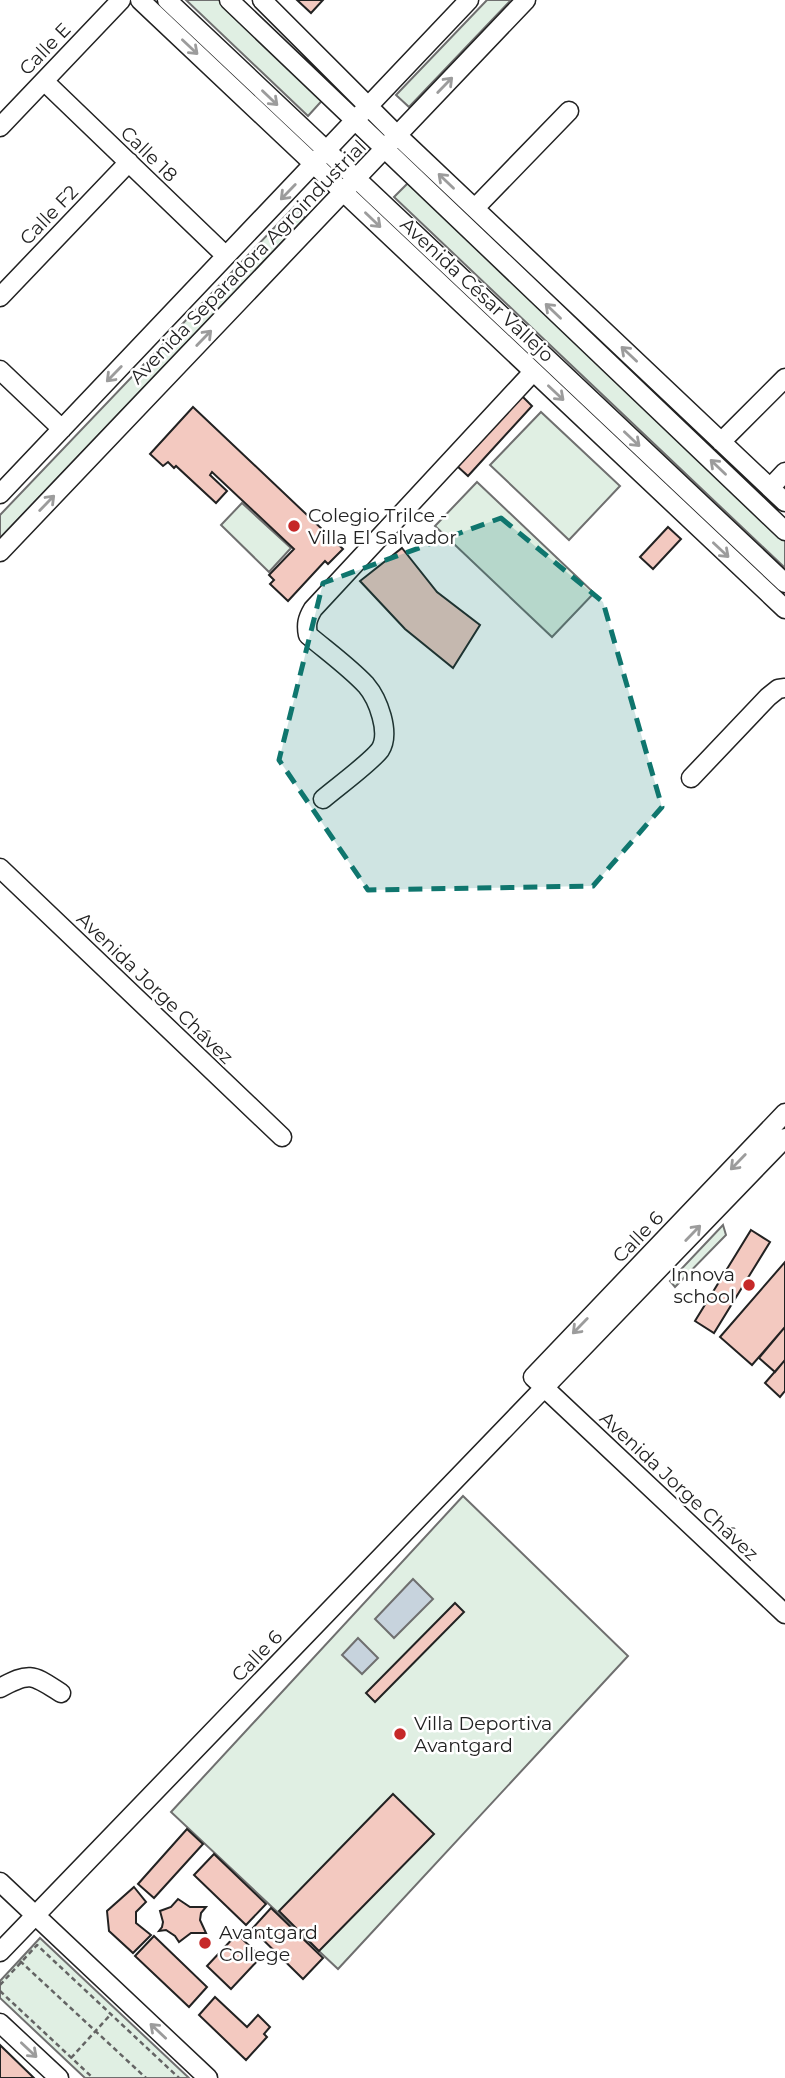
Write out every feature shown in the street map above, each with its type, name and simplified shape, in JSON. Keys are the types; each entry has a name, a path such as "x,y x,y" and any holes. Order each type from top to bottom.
{"street":[{"name":"Calle E","path":"0,127 121,0"},
{"name":"Avenida César Vallejo","path":"140,0 321,158"},
{"name":"Avenida César Vallejo","path":"167,0 533,372 785,609"},
{"name":"Avenida César Vallejo","path":"229,0 785,531"},
{"name":"Avenida Separadora Agroindustrial","path":"0,494 469,0"},
{"name":"Avenida Separadora Agroindustrial","path":"0,552 526,0"},
{"path":"267,2 397,135 785,502"},
{"name":"Calle 18","path":"44,81 226,256"},
{"path":"475,208 569,111"},
{"name":"Calle F2","path":"0,297 129,162"},
{"name":"Avenida César Vallejo","path":"349,185 785,583"},
{"path":"0,370 62,429"},
{"path":"323,800 379,752 385,740 385,730 367,686 308,635 306,625 309,617 313,609 533,372"},
{"path":"721,442 785,378"},
{"path":"770,488 785,472"},
{"path":"691,778 768,697 778,689 785,688"},
{"name":"Avenida Jorge Chávez","path":"0,868 282,1137"},
{"name":"Calle 6","path":"0,1952 545,1389 617,1300 783,1125"},
{"name":"Avenida Jorge Chávez","path":"545,1389 785,1614"},
{"path":"0,1688 28,1676 38,1678 61,1693"},
{"path":"0,1882 208,2078"},
{"path":"0,2023 59,2078"}],"path":[{"path":"0,1984 37,1945 179,2078"},
{"path":"21,1962 146,2078"},
{"path":"0,1991 93,2078"},
{"path":"71,2058 111,2014"}],"highlighted area":[{"path":"501,518 603,602 662,807 593,886 368,890 279,760 323,583"}],"green space":[{"path":"186,0 229,0 328,94 308,116"},
{"path":"487,0 511,0 409,107 396,95"},
{"path":"410,181 785,538 785,568 394,197"},
{"path":"294,207 305,218 0,538 0,515"},
{"path":"541,412 620,486 569,540 490,465"},
{"path":"477,482 594,593 552,637 435,526"},
{"path":"242,503 291,548 269,572 221,525"},
{"path":"723,1225 726,1235 675,1287 670,1281"},
{"name":"Villa Deportiva Avantgard","path":"463,1496 628,1656 338,1969 171,1812"},
{"path":"40,1938 189,2078 85,2078 0,1998 0,1981"}],"shaded area":[{"path":"413,1579 433,1599 394,1638 375,1619"},
{"path":"358,1638 378,1658 362,1674 342,1655"}],"building":[{"path":"297,0 323,0 311,13"},
{"path":"521,395 532,406 468,476 457,466"},
{"name":"Colegio Trilce - Villa El Salvador","path":"193,407 343,549 328,564 325,561 288,601 270,584 274,580 269,575 294,549 212,472 210,475 227,491 216,503 176,466 174,468 168,462 163,466 150,454"},
{"path":"668,527 681,539 653,569 640,557"},
{"path":"402,548 437,592 480,625 453,668 405,629 360,581"},
{"path":"751,1230 770,1242 714,1333 695,1321"},
{"path":"785,1262 785,1327 752,1365 720,1337"},
{"path":"785,1327 785,1360 775,1372 759,1358"},
{"path":"785,1360 785,1391 780,1397 765,1383"},
{"path":"455,1603 464,1612 375,1702 366,1693"},
{"path":"393,1794 434,1834 319,1951 279,1911"},
{"path":"187,1829 203,1844 154,1898 138,1884"},
{"path":"214,1854 266,1904 246,1925 194,1875"},
{"path":"134,1887 146,1902 136,1912 136,1923 151,1935 133,1953 109,1931 107,1911"},
{"path":"178,1899 190,1907 206,1907 200,1920 206,1933 191,1933 179,1942 166,1930 159,1931 163,1922 160,1911 171,1907"},
{"path":"271,1908 323,1958 303,1979 252,1929"},
{"path":"237,1934 261,1957 231,1989 207,1966"},
{"path":"154,1936 207,1987 189,2007 135,1956"},
{"path":"215,1997 247,2027 258,2015 270,2027 264,2034 267,2037 246,2060 199,2015"},
{"path":"0,2045 34,2078 0,2078"}],"place":[{"name":"Colegio Trilce - Villa El Salvador","path":"294,526"},
{"name":"Innova school","path":"749,1285"},
{"name":"Villa Deportiva Avantgard","path":"400,1734"},
{"name":"Avantgard College","path":"205,1943"}]}
